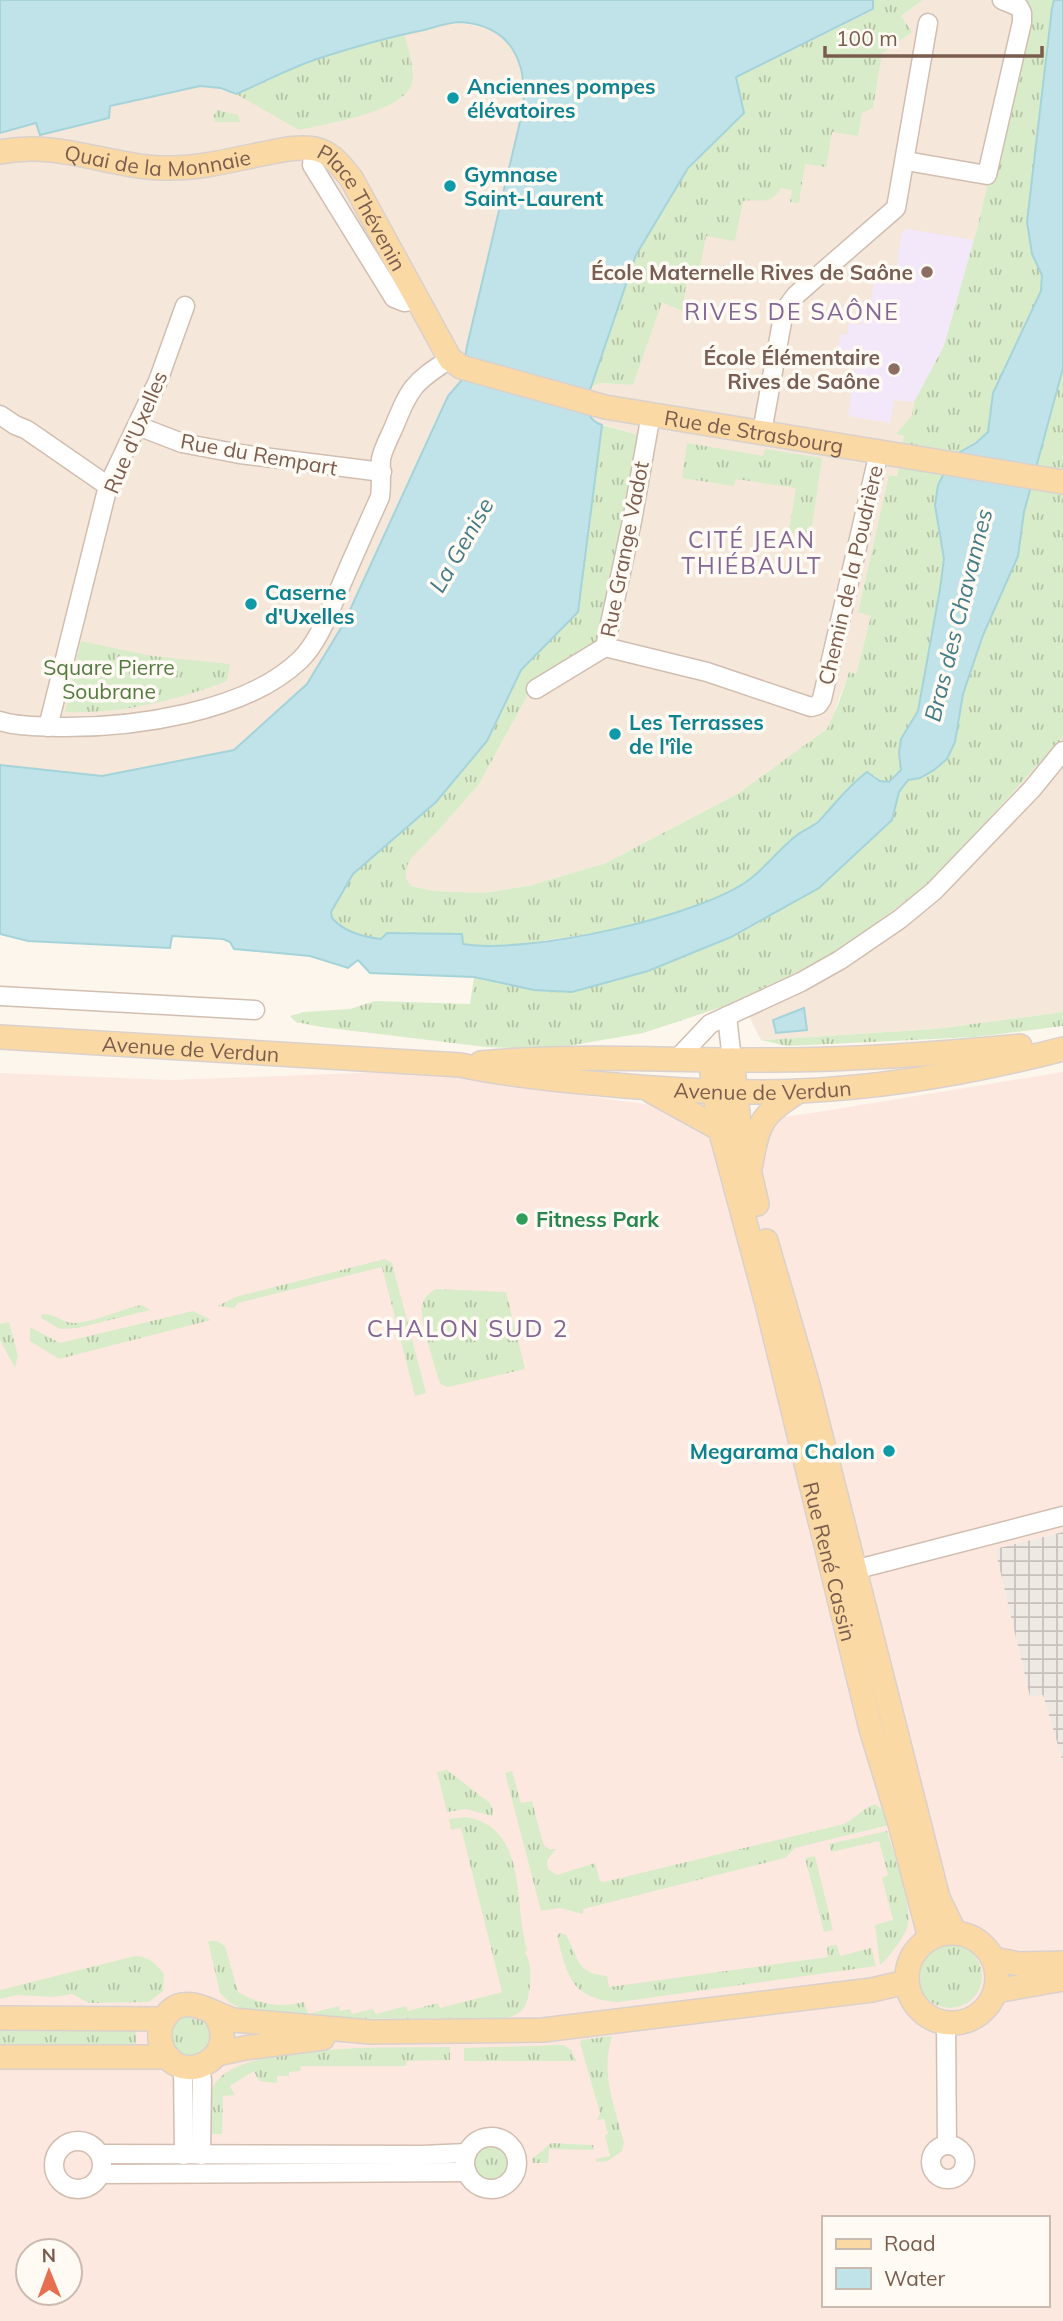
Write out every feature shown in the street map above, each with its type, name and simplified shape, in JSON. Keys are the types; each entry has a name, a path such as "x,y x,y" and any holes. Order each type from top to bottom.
{"main road":[{"name":"Quai de la Monnaie","path":"0,152 14,149 57,149 151,167 172,168 219,163 295,148 314,149"},
{"name":"Place Thévenin","path":"314,149 329,154 351,178 456,363"},
{"name":"Rue de Strasbourg","path":"456,363 593,404 1063,482"},
{"name":"Avenue de Verdun","path":"0,1037 460,1065 531,1058 721,1060 913,1055 1063,1042"},
{"name":"Avenue de Verdun","path":"0,1047 46,1041"},
{"name":"Avenue de Verdun","path":"460,1065 510,1076 645,1088 799,1091 856,1087 953,1073 1063,1049"},
{"name":"Rue René Cassin","path":"721,1060 724,1090 720,1129 767,1304 871,1729 930,1938"},
{"path":"645,1088 683,1106 720,1129"},
{"name":"Rue René Cassin","path":"724,1090 740,1131 768,1250 808,1385 938,1898 955,1933"},
{"path":"749,1174 756,1139 766,1115 799,1091"},
{"path":"767,1304 808,1385"},
{"path":"818,1511 855,1570"},
{"path":"955,1933 978,1941 993,1959 998,1975 996,1991 990,2004 980,2014 967,2021 946,2024 927,2016 917,2007 909,1995 906,1982 912,1956 930,1938 955,1933"},
{"path":"993,1959 1019,1964 1063,1963"},
{"path":"996,1991 1063,1979"},
{"path":"192,2061 162,2049 160,2039 164,2019 172,2010 188,2004 205,2007 233,2020 371,2032 512,2031 573,2027 872,1990 906,1982"},
{"path":"192,2061 222,2044 223,2033 214,2013"},
{"path":"0,2018 164,2019"},
{"path":"0,2057 192,2061 245,2048 371,2032"}],"street":[{"path":"906,161 987,176 1022,13 1019,7 1002,0"},
{"path":"762,432 784,311 796,295 892,214 899,201 928,23"},
{"name":"Rue d'Uxelles","path":"48,727 108,486 158,381 185,306"},
{"path":"0,721 32,727 102,727 139,723 206,709 269,682 300,660 319,635 380,497 381,460 408,392 418,381 456,363"},
{"name":"Rue Grange Vadot","path":"536,689 605,647 651,414"},
{"path":"0,415 27,430 108,486"},
{"name":"Rue du Rempart","path":"138,426 182,443 240,454 382,472"},
{"name":"Chemin de la Poudrière","path":"605,647 707,672 811,708 818,705 822,699 879,452"},
{"path":"677,1059 709,1024 801,982 840,960 900,919 934,891 1060,756"},
{"path":"0,996 255,1010"},
{"path":"721,1060 727,1016"},
{"path":"709,1024 721,1060"},
{"path":"855,1570 1063,1516"},
{"path":"946,2024 947,2145"},
{"path":"192,2061 192,2155"},
{"path":"485,2138 501,2139 513,2149 517,2164 510,2180 496,2188 481,2186 475,2183 467,2172 467,2153 477,2141 485,2138"},
{"path":"72,2142 88,2143 100,2154 101,2174 92,2185 74,2189 59,2180 54,2165 59,2151 72,2142"},
{"path":"100,2154 467,2153"},
{"path":"101,2174 467,2172"}],"shaded area":[{"path":"923,0 1023,0 1029,8 978,225 944,346 914,402 912,415 897,434 904,436 914,447 914,468 897,476 890,475 858,611 871,616 856,674 849,672 828,729 739,793 606,863 528,886 483,893 435,891 411,886 406,878 411,857 479,784 531,689 569,666 639,435 593,422 588,414 591,387 599,383 633,385 666,289 690,234 901,16"},
{"path":"459,22 488,29 509,41 522,68 525,90 523,109 461,381 448,396 344,624 307,684 234,750 102,776 0,765 0,133 37,123 40,135 110,106 200,86 221,88 237,94 404,34"},
{"path":"907,229 974,240 944,346 914,402 894,400 890,423 848,416 857,357 836,354 840,334 847,335 849,323 861,325 863,311 869,312 875,276 887,278 889,266 897,267 901,234"},
{"path":"1063,737 1063,1012 935,1029 761,1040 749,1016 787,977 838,950 930,884"},
{"path":"411,1071 672,1108 703,1127 812,1113 1063,1072 1063,1532 995,1549 1030,1697 1043,1694 1063,1762 1063,2321 0,2321 0,1073 171,1080"},
{"path":"1063,1532 1063,1762 1043,1695 1030,1697 995,1549"}],"green space":[{"path":"873,0 923,0 901,16 912,32 882,53 873,108 862,113 858,136 832,132 826,167 805,164 799,203 790,202 792,190 781,188 769,200 743,201 735,241 706,236 700,267 689,266 682,311 662,302 633,385 599,383 591,387 635,255 688,168 744,113 736,77 873,10"},
{"path":"1023,0 1054,0 1031,186 1032,254 1042,275 1041,291 993,393 988,432 976,443 953,456 903,443 904,436 896,434 912,415 914,402 944,346 978,225 1029,8"},
{"path":"404,34 412,65 412,83 406,93 395,102 380,109 299,130 236,94 318,58"},
{"path":"217,110 238,115 240,122 215,122 213,116"},
{"path":"1063,368 1063,737 930,884 838,950 787,977 722,1007 643,1033 562,1047 486,1047 321,1027 296,1022 290,1016 304,1012 350,1009 375,1001 470,1004 474,977 534,990 648,971 731,937 819,888 898,799 899,792 908,780 920,778 959,721 963,694 983,635 1018,556 1024,512"},
{"path":"602,425 639,435 606,621 600,640 531,689 479,784 411,858 406,878 411,886 435,891 483,893 528,886 606,863 739,793 827,729 849,672 856,674 871,616 858,612 889,475 897,476 899,468 945,470 938,485 935,505 944,559 940,589 918,711 901,739 901,770 889,782 881,781 874,775 794,838 747,881 700,904 650,921 573,936 495,946 463,944 462,935 411,939 375,938 344,928 332,918 331,912 353,874 436,802 487,741 521,670 578,612"},
{"path":"687,443 763,456 765,449 822,458 812,526 809,526 807,538 789,531 796,488 736,479 734,486 682,478"},
{"name":"Square Pierre Soubrane","path":"81,641 152,656 230,664 227,681 148,705 107,711 65,712"},
{"path":"1063,1012 1063,1026 976,1037 787,1046 761,1040 935,1029"},
{"path":"385,1259 392,1263 426,1393 415,1396 382,1267 238,1303 234,1308 218,1306 235,1297"},
{"path":"436,1289 506,1292 525,1369 448,1387 440,1384 422,1313 424,1301"},
{"path":"142,1305 150,1310 78,1328 60,1329 41,1318 42,1314 47,1314 70,1323 83,1322"},
{"path":"193,1311 211,1320 59,1359 30,1341 30,1327 60,1343"},
{"path":"9,1322 18,1356 15,1368 0,1340 0,1324"},
{"path":"447,1770 490,1803 492,1816 466,1809 447,1812 437,1772"},
{"path":"512,1771 521,1803 532,1801 545,1846 556,1849 547,1861 548,1869 557,1875 595,1863 600,1881 604,1882 844,1824 875,1804 884,1811 889,1825 795,1848 785,1858 583,1909 583,1914 560,1908 541,1911 505,1773"},
{"path":"466,1817 486,1824 500,1836 515,1870 530,1978 526,2004 518,2013 507,2018 318,2019 250,2013 230,2003 220,1993 208,1941 217,1941 225,1946 238,1992 270,2004 304,2002 308,2014 339,2006 340,2011 350,2009 352,2014 373,2009 376,2014 406,2006 408,2011 438,2003 440,2008 502,1992 461,1828 451,1830 449,1819"},
{"path":"887,1831 905,1891 908,1924 892,1952 880,1965 875,1925 893,1920 882,1878 888,1875 879,1841 831,1852 829,1844"},
{"path":"815,1856 833,1930 824,1932 805,1858"},
{"path":"560,1933 566,1935 584,1968 589,1972 607,1976 609,1987 828,1957 827,1946 837,1945 840,1956 871,1948 876,1966 619,2002 591,1996 581,1991 574,1983 557,1936"},
{"path":"944,1944 956,1944 973,1953 980,1964 980,1988 973,1999 956,2008 944,2008 932,2003 923,1994 918,1982 918,1970 923,1958 932,1949"},
{"path":"135,1956 152,1961 164,1974 163,1991 149,2002 89,2003 72,1994 53,1997 17,1995 0,1999 0,1990"},
{"path":"188,2014 202,2016 215,2032 203,2057 183,2057 170,2041 174,2024"},
{"path":"136,2022 136,2050 0,2050 0,2024"},
{"path":"612,2036 608,2077 624,2143 622,2151 608,2161 596,2162 596,2159 610,2156 605,2135 608,2134 604,2119 597,2120 600,2113 580,2043 581,2040"},
{"path":"564,2045 571,2050 576,2061 464,2061 464,2048"},
{"path":"450,2047 450,2060 407,2061 406,2066 301,2066 300,2071 289,2072 289,2076 277,2076 277,2083 259,2081 254,2071 230,2086 235,2095 223,2096 222,2134 208,2134 209,2100 213,2087 232,2069 258,2060 326,2050"},
{"path":"551,2143 593,2145 594,2150 549,2149 548,2163 533,2163 532,2159"},
{"path":"491,2144 504,2149 509,2162 504,2175 491,2180 478,2175 473,2162 478,2149"}],"water":[{"path":"0,0 873,0 873,9 736,77 744,113 688,168 636,255 589,393 590,416 602,425 578,612 521,670 487,741 436,802 353,874 331,912 332,918 342,927 367,937 381,939 387,933 462,934 463,944 491,946 527,944 611,930 693,907 726,893 750,879 799,833 817,823 867,772 880,781 889,782 901,770 901,739 918,711 944,559 935,505 938,485 953,456 976,443 988,432 993,393 1041,291 1042,275 1032,254 1027,222 1052,8 1054,0 1063,0 1063,368 1024,512 1018,556 983,635 963,694 955,742 947,759 920,778 908,780 899,792 892,820 819,888 731,937 648,971 572,992 534,990 474,977 370,973 358,960 348,968 310,956 234,949 230,942 223,939 172,936 170,948 28,941 0,934 0,765 102,776 234,750 307,684 344,623 448,396 461,381 523,109 524,92 519,62 504,39 479,25 456,22 320,58 236,94 221,88 200,86 110,106 109,118 40,135 36,123 0,133"},
{"path":"804,1008 807,1030 776,1033 773,1020"}],"place":[{"name":"Anciennes pompes élévatoires","path":"453,98"},
{"name":"Gymnase Saint-Laurent","path":"450,186"},
{"name":"École Maternelle Rives de Saône","path":"927,272"},
{"name":"École Élémentaire Rives de Saône","path":"894,369"},
{"name":"Caserne d'Uxelles","path":"251,604"},
{"name":"Les Terrasses de l'île","path":"615,734"},
{"name":"Fitness Park","path":"522,1219"},
{"name":"Megarama Chalon","path":"889,1451"}],"district":[{"name":"RIVES DE SAÔNE","path":"792,311"},
{"name":"CITÉ JEAN THIÉBAULT","path":"752,552"},
{"name":"CHALON SUD 2","path":"468,1328"}],"water label":[{"name":"La Genise","path":"461,545"},
{"name":"Bras des Chavannes","path":"958,615"}]}
